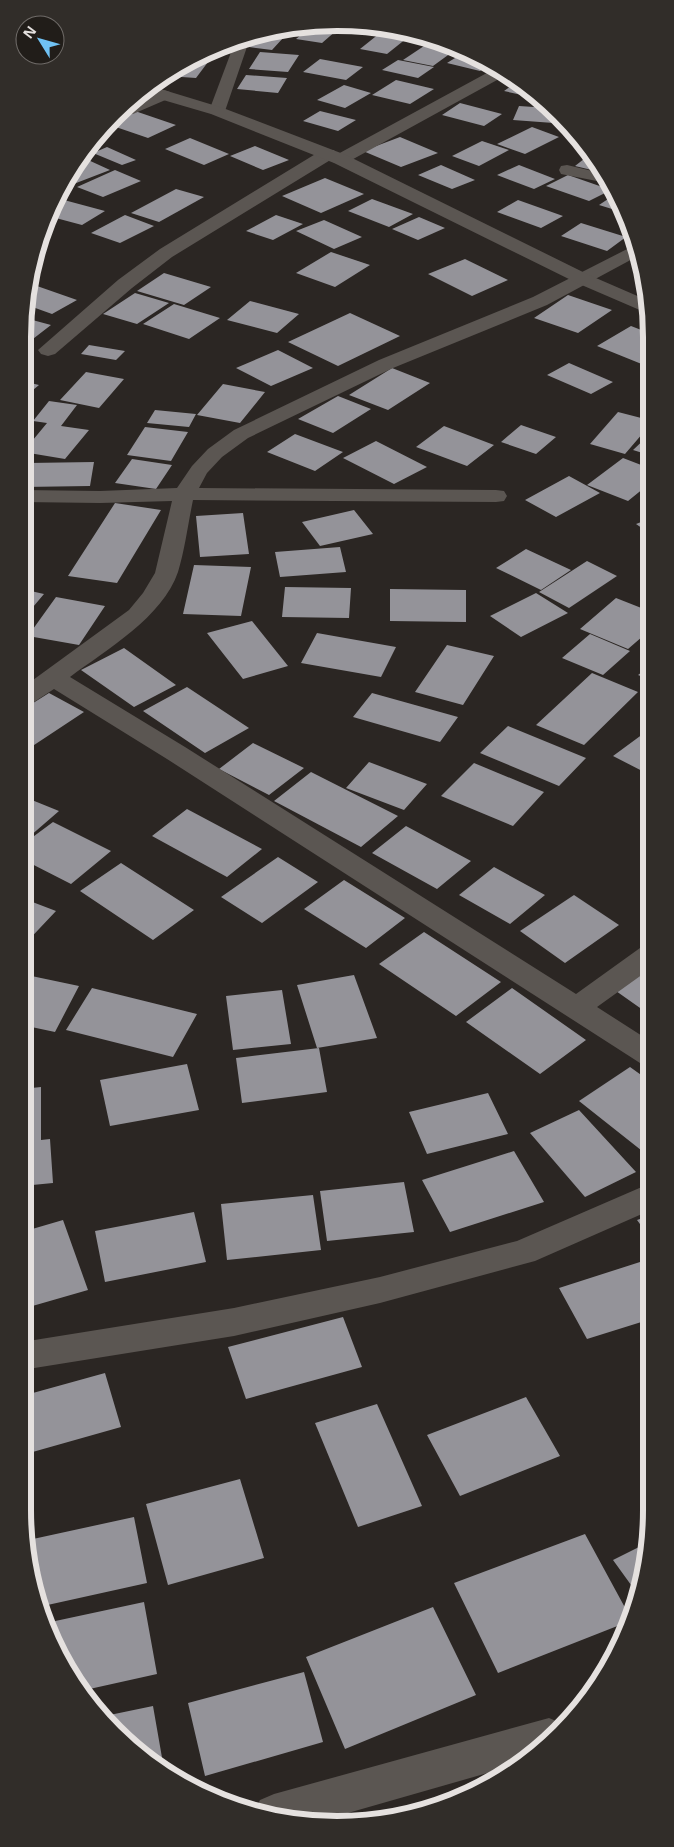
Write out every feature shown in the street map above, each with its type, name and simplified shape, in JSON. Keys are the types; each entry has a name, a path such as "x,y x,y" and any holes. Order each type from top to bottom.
{"street":[{"path":"217,111 240,47"},
{"path":"48,350 125,284 166,254 334,156 494,75"},
{"path":"139,104 157,93 217,111 334,156 583,279 641,304"},
{"path":"566,170 598,178"},
{"path":"31,693 137,615 153,596 166,573 184,494 199,470 215,453 241,434 386,364 513,312 583,279 631,253"},
{"path":"31,496 100,497 184,494 496,496"},
{"path":"54,678 217,779 643,1051"},
{"path":"576,1008 643,960"},
{"path":"31,1355 234,1322 380,1290 524,1252 643,1200"},
{"path":"284,1811 539,1740"}],"building":[{"path":"336,31 322,43 296,39 303,33"},
{"path":"378,34 405,39 387,54 360,49"},
{"path":"276,37 283,38 272,50 249,47 253,43"},
{"path":"426,45 450,53 433,66 403,60"},
{"path":"260,52 299,55 288,72 249,69"},
{"path":"457,57 483,69 480,71 447,63"},
{"path":"320,59 363,67 346,80 303,72"},
{"path":"210,60 196,78 177,77"},
{"path":"398,60 434,67 418,78 382,70"},
{"path":"246,75 287,78 278,93 237,89"},
{"path":"396,80 434,89 410,104 372,95"},
{"path":"344,85 371,93 345,108 317,100"},
{"path":"511,86 525,96 504,91"},
{"path":"460,103 502,114 484,126 442,115"},
{"path":"519,106 539,107 555,123 513,120"},
{"path":"132,110 176,125 148,138 115,127"},
{"path":"320,111 356,120 338,131 303,121"},
{"path":"532,127 559,137 525,154 497,144"},
{"path":"400,137 438,153 401,167 363,151"},
{"path":"190,138 229,154 204,165 165,149"},
{"path":"482,141 509,150 479,166 452,156"},
{"path":"255,146 289,160 263,170 230,156"},
{"path":"107,147 136,160 122,165 93,153"},
{"path":"585,158 593,170 575,166"},
{"path":"88,160 110,170 72,185"},
{"path":"441,165 475,180 452,189 418,175"},
{"path":"519,165 555,179 534,189 497,175"},
{"path":"115,170 141,181 103,197 77,187"},
{"path":"568,175 604,187 606,192 589,201 546,186"},
{"path":"325,178 364,194 321,213 282,196"},
{"path":"176,189 204,197 159,222 131,213"},
{"path":"609,198 614,210 599,205"},
{"path":"372,199 413,214 389,227 348,211"},
{"path":"64,200 105,211 82,225 56,218"},
{"path":"518,200 563,216 541,228 497,212"},
{"path":"125,215 154,226 120,243 91,233"},
{"path":"276,215 303,224 273,240 246,231"},
{"path":"419,217 445,228 418,240 392,229"},
{"path":"324,220 362,237 334,249 296,231"},
{"path":"581,223 626,237 607,251 561,236"},
{"path":"331,252 370,265 335,287 296,273"},
{"path":"465,259 508,280 472,296 428,274"},
{"path":"164,273 211,287 184,305 137,291"},
{"path":"36,287 77,300 52,314 33,307"},
{"path":"135,293 169,303 137,324 103,314"},
{"path":"568,295 612,310 578,333 534,318"},
{"path":"250,301 299,314 277,333 227,320"},
{"path":"174,304 220,318 189,339 143,324"},
{"path":"350,313 400,336 338,366 288,342"},
{"path":"32,320 51,325 31,340"},
{"path":"631,326 643,331 643,365 597,346"},
{"path":"89,345 125,351 116,360 81,354"},
{"path":"278,350 313,368 271,386 236,368"},
{"path":"569,363 613,382 591,394 547,375"},
{"path":"392,368 430,383 388,410 349,395"},
{"path":"86,372 124,379 99,408 60,400"},
{"path":"31,383 39,385 31,392"},
{"path":"223,384 265,392 240,423 197,415"},
{"path":"338,396 371,409 333,433 298,419"},
{"path":"49,401 77,405 61,426 89,430 65,459 31,453 31,442 47,423 33,421"},
{"path":"155,410 196,414 189,427 147,423"},
{"path":"618,412 643,418 643,433 625,454 590,444"},
{"path":"521,425 556,437 536,454 501,442"},
{"path":"444,426 494,445 467,466 416,447"},
{"path":"145,427 188,432 171,461 127,455"},
{"path":"295,434 343,452 315,471 267,452"},
{"path":"376,441 427,467 394,484 343,458"},
{"path":"643,441 643,453 633,450"},
{"path":"623,458 643,466 643,489 628,501 587,485"},
{"path":"132,459 172,465 156,489 115,483"},
{"path":"94,462 90,486 31,487 31,463"},
{"path":"569,476 600,493 556,517 525,500"},
{"path":"115,503 161,510 117,583 68,576"},
{"path":"354,510 373,534 320,546 302,522"},
{"path":"243,513 249,554 200,557 196,516"},
{"path":"643,521 643,529 636,524"},
{"path":"340,547 346,572 280,577 275,552"},
{"path":"526,549 571,570 541,590 496,568"},
{"path":"587,561 617,576 569,608 539,592"},
{"path":"194,565 251,567 241,616 183,614"},
{"path":"285,587 351,588 349,618 282,617"},
{"path":"390,589 466,590 466,622 390,621"},
{"path":"31,591 44,594 31,609"},
{"path":"536,593 568,613 521,637 490,616"},
{"path":"56,597 105,606 79,645 31,637 31,632"},
{"path":"616,598 643,609 643,636 628,649 580,629"},
{"path":"252,621 288,666 243,679 207,633"},
{"path":"317,633 396,647 381,677 301,663"},
{"path":"590,634 630,651 603,675 562,658"},
{"path":"447,645 494,656 463,705 415,692"},
{"path":"124,648 176,685 134,707 81,670"},
{"path":"592,673 638,692 584,745 536,725"},
{"path":"187,687 249,728 205,753 143,711"},
{"path":"49,693 84,712 31,747 31,704"},
{"path":"372,693 458,717 440,742 353,717"},
{"path":"508,726 586,758 559,786 480,753"},
{"path":"643,734 643,771 613,756"},
{"path":"253,743 304,768 269,795 219,769"},
{"path":"369,762 427,784 404,810 346,788"},
{"path":"474,763 544,792 513,826 441,796"},
{"path":"311,772 398,816 361,847 274,801"},
{"path":"31,800 59,811 31,835"},
{"path":"187,809 262,849 227,877 152,836"},
{"path":"53,822 111,851 71,884 31,864 31,838"},
{"path":"406,826 471,861 437,889 372,853"},
{"path":"278,857 318,882 262,923 221,897"},
{"path":"121,863 194,910 153,940 80,891"},
{"path":"494,867 545,895 510,924 459,895"},
{"path":"344,880 405,918 366,948 304,909"},
{"path":"574,895 619,925 565,963 520,931"},
{"path":"31,901 56,911 31,937"},
{"path":"424,932 501,982 456,1016 379,964"},
{"path":"643,972 643,1010 616,991"},
{"path":"354,975 377,1038 317,1048 297,985"},
{"path":"31,976 79,986 55,1032 31,1027"},
{"path":"92,988 197,1014 173,1057 66,1030"},
{"path":"512,988 586,1040 540,1074 466,1022"},
{"path":"282,990 291,1044 233,1050 226,996"},
{"path":"319,1048 327,1092 242,1103 236,1058"},
{"path":"187,1064 199,1110 110,1126 100,1080"},
{"path":"630,1067 643,1076 643,1152 579,1101"},
{"path":"41,1087 41,1140 50,1139 53,1183 31,1185 31,1088"},
{"path":"488,1093 508,1134 427,1154 409,1112"},
{"path":"579,1110 636,1172 585,1197 530,1133"},
{"path":"514,1151 544,1202 450,1232 422,1180"},
{"path":"404,1182 414,1232 327,1241 320,1191"},
{"path":"313,1195 321,1250 227,1260 221,1204"},
{"path":"194,1212 206,1262 105,1282 95,1231"},
{"path":"643,1218 643,1228 637,1220"},
{"path":"63,1220 88,1290 31,1306 31,1229"},
{"path":"640,1262 643,1267 643,1322 587,1339 559,1288"},
{"path":"343,1317 362,1367 246,1399 228,1347"},
{"path":"105,1373 121,1427 31,1452 31,1394"},
{"path":"526,1397 560,1456 460,1496 427,1435"},
{"path":"377,1404 422,1506 358,1527 315,1423"},
{"path":"240,1479 264,1558 168,1585 146,1504"},
{"path":"134,1517 147,1583 46,1605 38,1576 33,1539"},
{"path":"585,1534 626,1610 620,1625 498,1673 454,1583"},
{"path":"640,1546 633,1587 613,1560"},
{"path":"144,1602 157,1674 89,1689 72,1663 53,1622"},
{"path":"433,1607 476,1695 345,1749 306,1657"},
{"path":"304,1672 323,1742 205,1776 188,1703"},
{"path":"153,1706 163,1761 135,1740 110,1715"}]}
